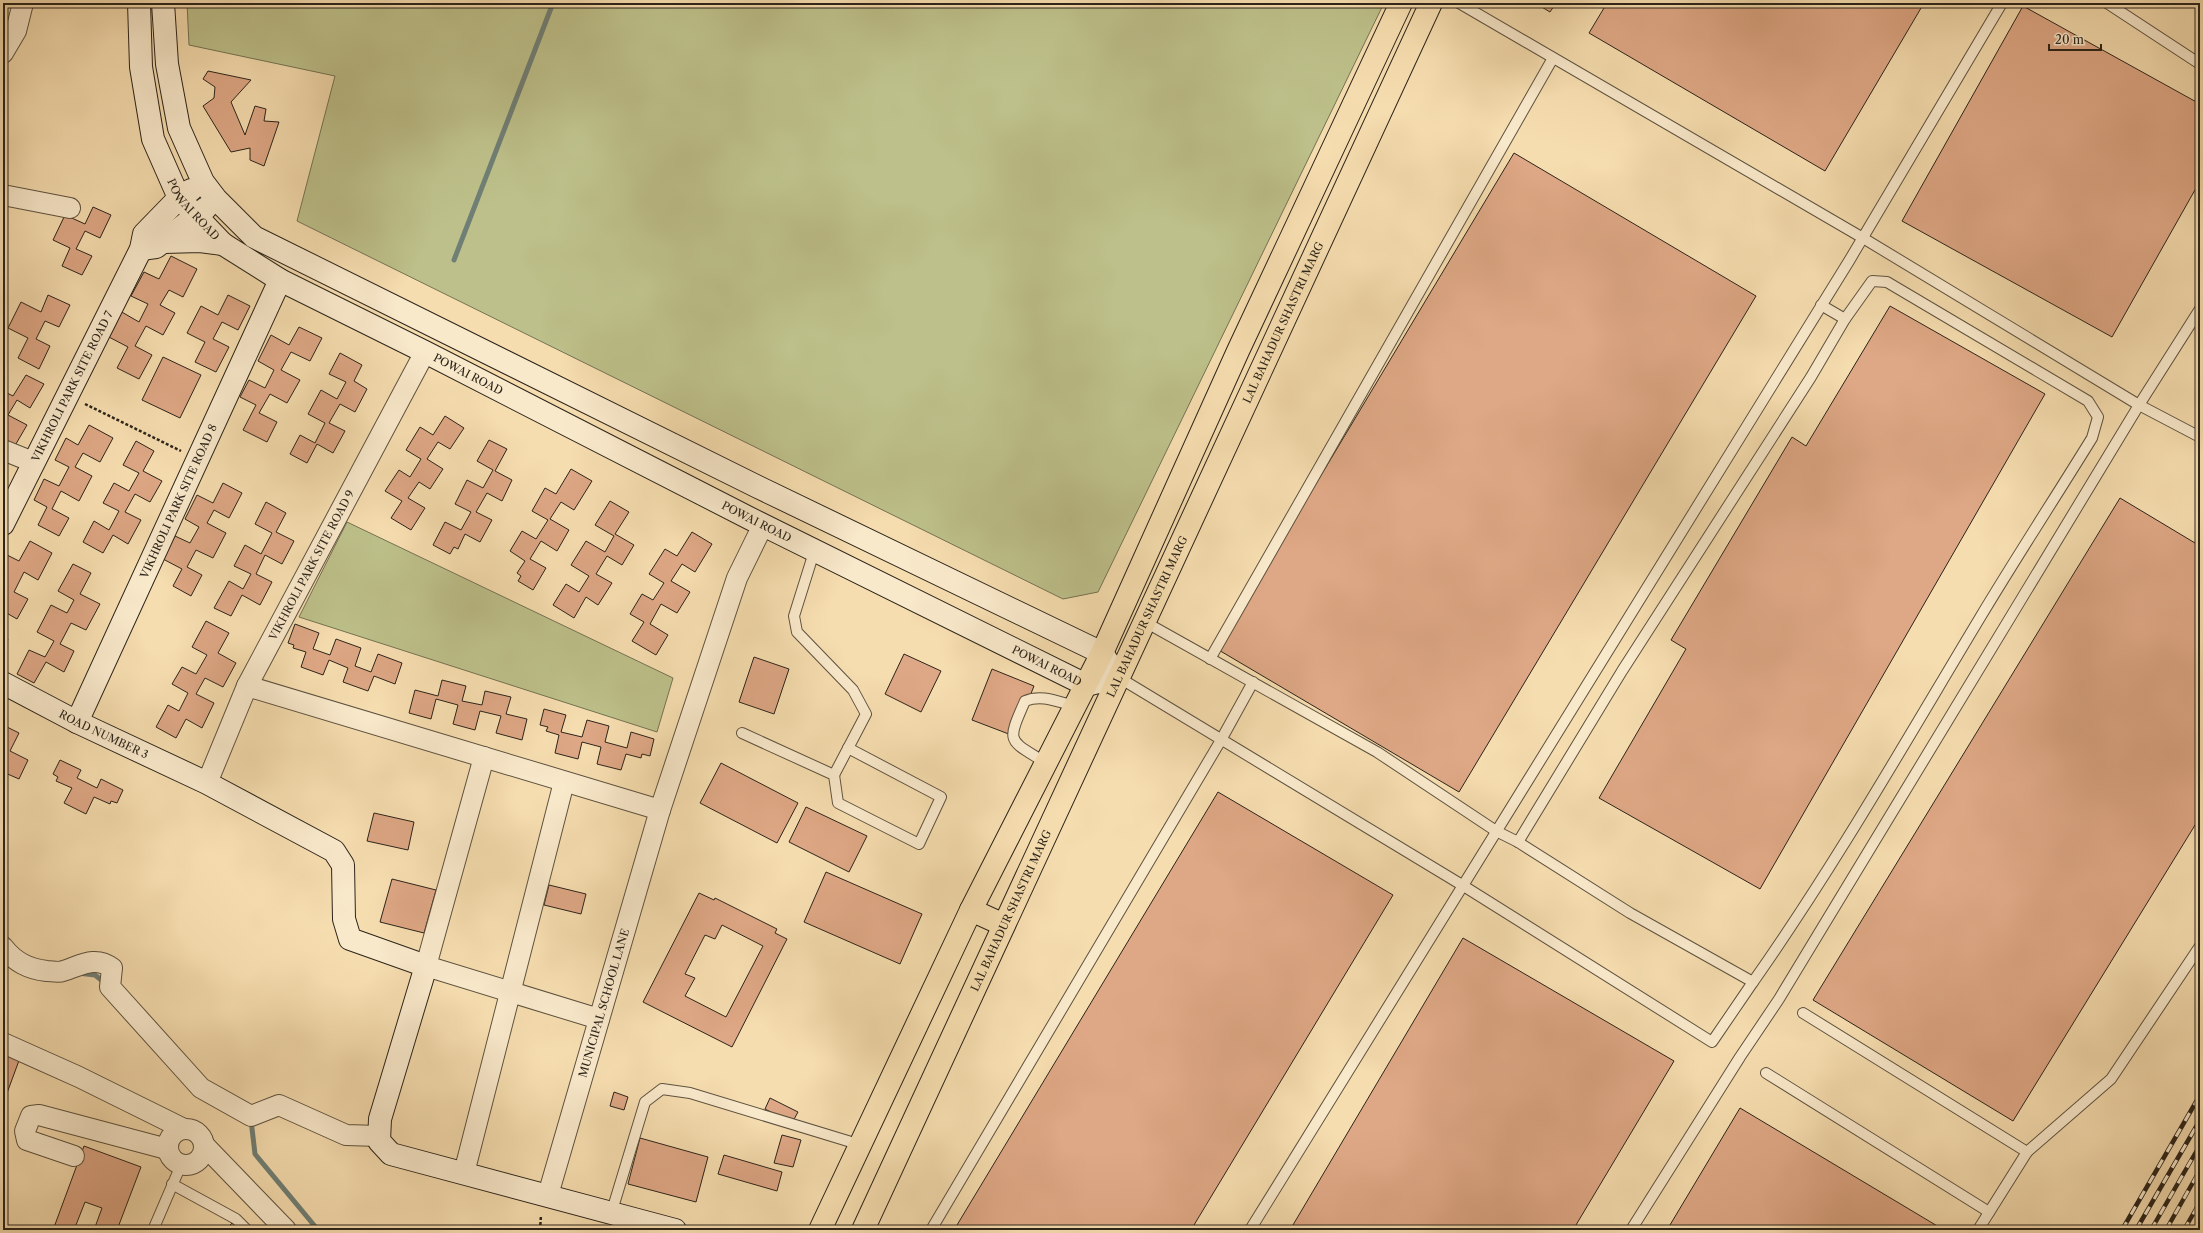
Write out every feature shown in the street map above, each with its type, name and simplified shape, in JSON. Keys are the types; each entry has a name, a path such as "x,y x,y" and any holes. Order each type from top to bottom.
{"main road":[{"name":"POWAI ROAD","path":"139,3 141,67 153,139 179,198 223,244 280,280 425,352 764,525 815,549 1086,685 1118,677"},
{"name":"POWAI ROAD","path":"163,3 167,64 179,128 203,182 216,199 254,237 758,487 1102,653"},
{"path":"820,1230 971,910 1102,653 1238,351 1401,3"},
{"name":"LAL BAHADUR SHASTRI MARG","path":"863,1230 1431,3"},
{"name":"VIKHROLI PARK SITE ROAD 7","path":"3,524 141,249 144,234 179,198 203,182"},
{"path":"141,249 156,247 164,242 216,199"},
{"path":"164,242 200,241 223,244"},
{"name":"VIKHROLI PARK SITE ROAD 8","path":"77,722 280,280"},
{"path":"1102,653 1118,677"},
{"name":"ROAD NUMBER 3","path":"3,683 77,722 207,783 334,851 344,865 344,919 350,939 426,966"},
{"path":"971,910 1004,924"},
{"path":"426,966 380,1119 379,1141 391,1154 675,1230"}],"street":[{"path":"3,53 16,31 23,3"},
{"path":"3,195 70,208"},
{"name":"VIKHROLI PARK SITE ROAD 9","path":"207,783 247,686 425,352"},
{"path":"3,450 33,462"},
{"name":"MUNICIPAL SCHOOL LANE","path":"548,1195 660,810 737,578 764,525"},
{"path":"247,686 660,810"},
{"path":"484,757 426,966 599,1019"},
{"path":"464,1173 564,782"},
{"path":"3,947 12,958 32,970 61,972 85,962 106,963 112,968 110,987 200,1088 251,1116 279,1105 346,1135 379,1136"},
{"path":"3,1043 79,1077 184,1128 198,1133 204,1145 286,1230"},
{"path":"74,1156 27,1140 25,1131 31,1116 39,1115 167,1149"},
{"path":"184,1128 171,1136 167,1149 169,1156 181,1165 195,1163 204,1152 204,1145"}],"lane":[{"path":"1459,3 1863,238 2139,405 2200,437"},
{"path":"1250,1230 1863,238 2002,3"},
{"path":"2107,3 2200,64"},
{"path":"1210,659 1553,58"},
{"path":"1118,677 1462,885 1712,1042 1792,927 1852,833 1982,614 2092,438 2098,417 2088,401 1887,282 1872,281 1845,319 1811,377 1622,671 1518,842"},
{"path":"1821,305 1845,319"},
{"path":"1632,1230 1740,1057 1779,999 2139,405 2200,309"},
{"path":"815,549 794,616 797,632 853,690 866,714 848,748 834,775 838,803 919,844 941,797 848,748"},
{"path":"1145,622 1377,752 1496,831 1518,842 1630,913 1753,982"},
{"path":"931,1230 1221,740 1253,682"},
{"path":"1046,763 1017,744 1014,739 1012,731 1025,701 1042,697 1075,706"},
{"path":"742,733 834,775"},
{"path":"1978,1230 2027,1152 2110,1079 2200,946"},
{"path":"1803,1013 2027,1152"},
{"path":"1766,1073 1989,1212"},
{"path":"611,1214 645,1102 662,1089 690,1093 861,1145"},
{"path":"153,1230 181,1165"},
{"path":"172,1184 236,1219 247,1230"}],"path":[{"path":"67,395 198,459"}],"green space":[{"path":"187,3 1384,3 1098,592 1063,599 297,221 335,76 189,45"},
{"path":"347,522 673,678 657,732 299,617"}],"building":[{"path":"1535,3 1556,3 1550,12"},
{"path":"1607,3 1924,3 1825,171 1589,33"},
{"path":"2023,6 2200,104 2200,181 2112,337 1902,221"},
{"path":"208,71 251,80 231,102 245,135 255,106 266,109 264,121 279,122 264,166 250,160 250,148 231,152 203,106 214,98 215,87 203,79"},
{"path":"1514,153 1756,296 1459,792 1217,649"},
{"path":"93,207 111,215 100,238 85,231 76,249 92,256 82,275 62,266 70,248 53,240 65,215 85,224"},
{"path":"171,256 197,269 183,297 169,290 160,305 175,313 163,335 146,326 135,346 152,355 139,379 117,368 128,347 107,336 120,311 139,322 148,304 131,296 144,272 159,279"},
{"path":"48,295 70,305 59,327 45,321 36,339 50,346 39,369 18,358 28,338 8,328 21,302 41,312"},
{"path":"228,295 250,306 238,330 222,322 213,339 229,347 216,372 195,362 205,342 187,333 201,306 218,315"},
{"path":"1890,306 2045,394 1760,889 1599,798 1686,649 1671,640 1792,437 1806,446"},
{"path":"299,327 322,338 310,361 291,352 281,370 300,380 287,403 270,394 259,413 277,422 267,442 243,430 256,405 240,397 249,380 265,388 274,370 258,361 271,335 289,345"},
{"path":"340,353 362,365 354,381 367,389 355,412 340,404 329,423 345,431 333,453 317,444 307,463 290,454 300,435 315,443 325,423 308,414 321,390 337,399 346,382 329,374"},
{"path":"163,357 201,375 180,418 142,400"},
{"path":"26,375 44,384 30,408 17,400 8,415 27,425 13,449 3,443 3,391 13,396"},
{"path":"445,416 464,428 450,449 438,442 427,459 443,469 430,489 419,482 408,498 425,508 411,530 391,518 402,501 385,491 399,470 410,477 421,459 406,450 420,427 433,435"},
{"path":"89,425 113,438 100,462 83,453 75,467 92,476 79,501 61,491 52,509 69,518 59,536 38,525 47,507 34,500 44,479 59,486 69,467 55,460 66,438 78,445"},
{"path":"489,440 507,449 495,471 512,480 502,501 487,493 476,512 492,520 480,542 465,534 458,549 454,547 450,554 433,545 445,522 461,530 471,512 455,504 467,480 483,488 493,470 477,461"},
{"path":"136,441 154,451 143,471 162,481 150,502 135,494 125,512 141,520 128,544 113,535 103,553 83,542 94,521 109,530 119,511 103,503 114,483 129,491 139,473 123,465"},
{"path":"571,469 592,481 574,510 561,502 550,519 569,530 557,551 541,541 530,559 546,568 533,590 518,581 521,576 517,573 525,561 510,551 522,531 536,539 548,520 532,511 545,488 556,494"},
{"path":"223,483 242,493 229,518 214,510 207,523 226,533 213,558 196,550 187,567 202,575 191,596 173,586 182,569 163,559 175,536 190,543 199,527 185,519 197,495 213,503"},
{"path":"2120,498 2200,546 2200,817 2013,1121 1813,1000"},
{"path":"610,501 629,512 615,534 634,545 622,565 607,556 596,574 612,583 598,605 586,597 574,618 553,605 566,584 579,592 589,576 571,565 586,541 605,552 614,536 595,525"},
{"path":"266,502 286,513 276,532 294,541 282,564 265,555 256,574 272,582 260,605 242,595 231,616 214,608 229,581 243,589 251,574 234,566 245,545 261,554 272,533 255,524"},
{"path":"692,532 712,544 695,572 682,564 671,581 690,592 677,613 661,604 650,624 668,635 656,655 632,641 644,622 630,614 642,594 653,600 664,583 649,574 665,549 677,556"},
{"path":"30,541 52,553 38,580 24,572 14,592 28,599 17,619 3,611 3,562 7,555 19,561"},
{"path":"73,564 91,573 80,594 100,604 86,630 71,623 60,644 74,651 64,672 46,662 34,683 17,674 29,650 45,657 54,641 37,632 51,605 67,613 74,600 58,591"},
{"path":"206,621 229,633 218,653 236,663 223,687 205,678 196,694 214,703 202,728 186,719 176,738 156,727 168,705 179,711 188,693 172,684 182,667 196,674 207,655 192,647"},
{"path":"295,624 319,633 313,649 330,655 336,639 361,648 355,666 371,672 378,654 402,663 395,684 374,676 368,691 343,682 348,668 329,660 323,675 301,667 306,652 293,648 294,645 288,643"},
{"path":"3,637 8,639 3,648"},
{"path":"904,654 941,671 921,712 885,694"},
{"path":"754,657 789,669 774,714 739,702"},
{"path":"992,669 1034,686 1014,736 972,720"},
{"path":"442,680 466,686 462,701 482,705 485,691 511,697 506,714 527,719 522,740 496,733 501,716 480,711 475,730 453,724 458,705 436,699 431,719 409,713 415,690 438,696"},
{"path":"544,709 566,715 561,732 582,737 587,720 609,726 605,742 627,748 631,732 654,739 650,756 642,754 641,758 626,754 621,770 597,764 601,747 582,742 578,759 555,753 559,735 546,731 548,727 540,725"},
{"path":"3,725 19,733 10,751 28,760 19,779 3,772 3,762 7,754 3,753"},
{"path":"60,760 81,770 77,778 97,788 101,779 123,790 117,803 111,801 110,804 94,797 86,814 64,803 72,788 56,781 58,777 53,774"},
{"path":"721,763 798,803 777,843 700,803"},
{"path":"1218,792 1393,895 1191,1230 954,1230"},
{"path":"806,807 867,836 849,872 789,842"},
{"path":"374,813 414,822 408,850 367,841"},
{"path":"826,872 922,914 900,964 804,922"},
{"path":"392,879 436,890 424,933 380,922"},
{"path":"549,885 586,894 581,914 544,905"},
{"path":"699,893 714,900 715,898 777,929 775,933 787,939 732,1047 643,1002","holes":["722,925 763,946 726,1017 685,996 695,978 685,974 705,935 715,939"]},
{"path":"1463,938 1674,1061 1573,1230 1290,1230"},
{"path":"3,1048 21,1055 3,1104"},
{"path":"614,1092 628,1097 624,1110 610,1106"},
{"path":"770,1098 798,1112 792,1123 765,1109"},
{"path":"1740,1108 1944,1230 1667,1230"},
{"path":"782,1135 801,1140 793,1167 774,1163"},
{"path":"640,1138 708,1157 696,1202 628,1184"},
{"path":"84,1146 141,1167 117,1230 94,1230 102,1208 85,1202 74,1230 53,1230"},
{"path":"724,1155 782,1172 777,1191 718,1174"},
{"path":"237,1218 250,1230 225,1230"}],"waterway":[{"path":"454,260 553,3"},
{"path":"78,973 95,975 105,983"},
{"path":"251,1120 255,1154 318,1230"}],"railway":[{"path":"2122,1230 2200,1095"},
{"path":"2136,1230 2200,1120"},
{"path":"2151,1230 2200,1145"},
{"path":"2166,1230 2200,1170"},
{"path":"2184,1230 2200,1202"}]}
